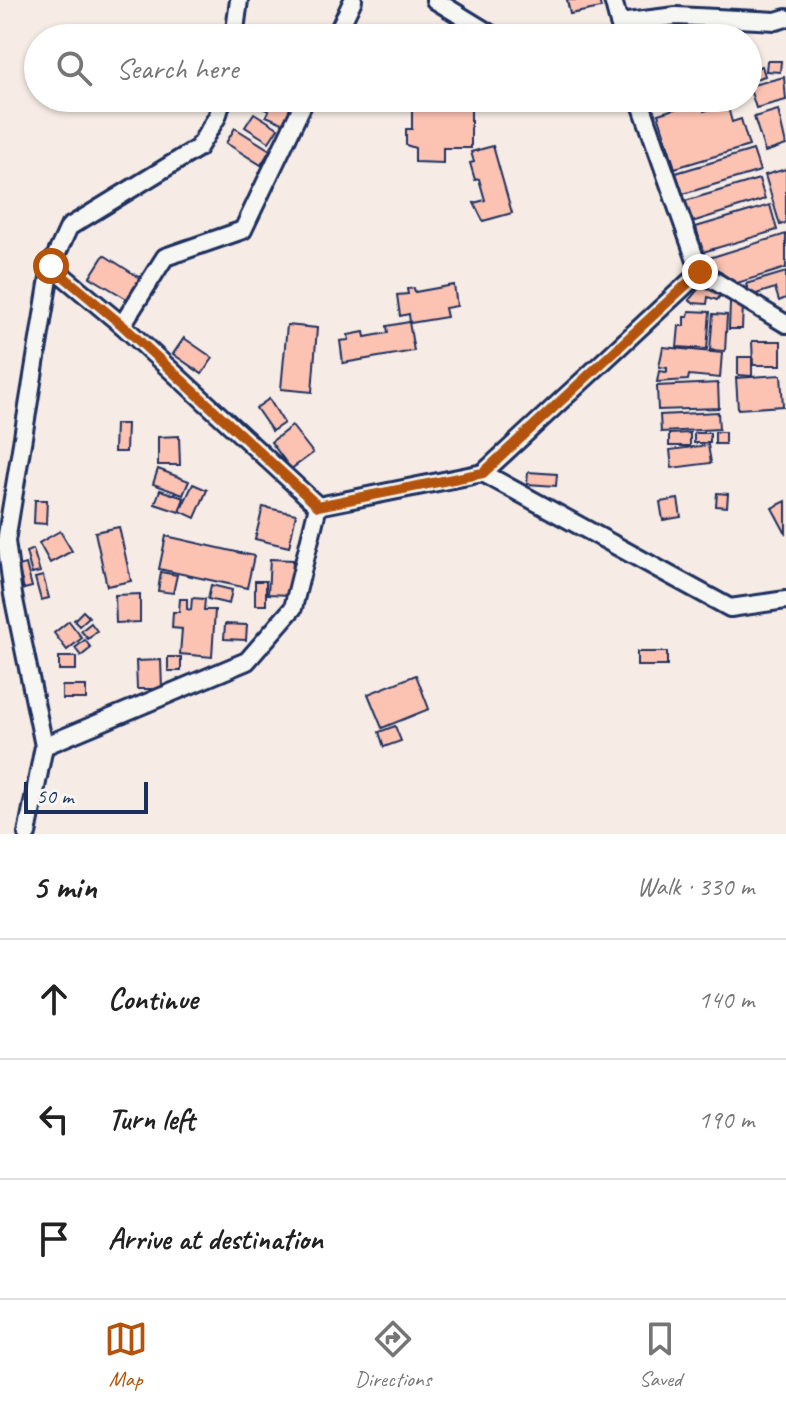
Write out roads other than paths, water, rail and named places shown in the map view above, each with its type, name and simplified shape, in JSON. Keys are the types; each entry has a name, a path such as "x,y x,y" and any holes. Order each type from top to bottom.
{"street":[{"path":"236,24 239,0"},
{"path":"342,24 353,0"},
{"path":"435,0 474,24"},
{"path":"613,0 619,24"},
{"path":"647,24 676,16 776,21 786,18"},
{"path":"27,834 44,746 3,543 51,266 69,227 198,148 219,112"},
{"path":"122,325 165,257 243,230 299,112"},
{"path":"643,112 700,272 786,324"},
{"path":"51,266 122,325 318,506"},
{"path":"318,506 483,473 700,272"},
{"path":"483,473 730,608 786,600"},
{"path":"44,746 247,661 293,608 318,506"}]}
